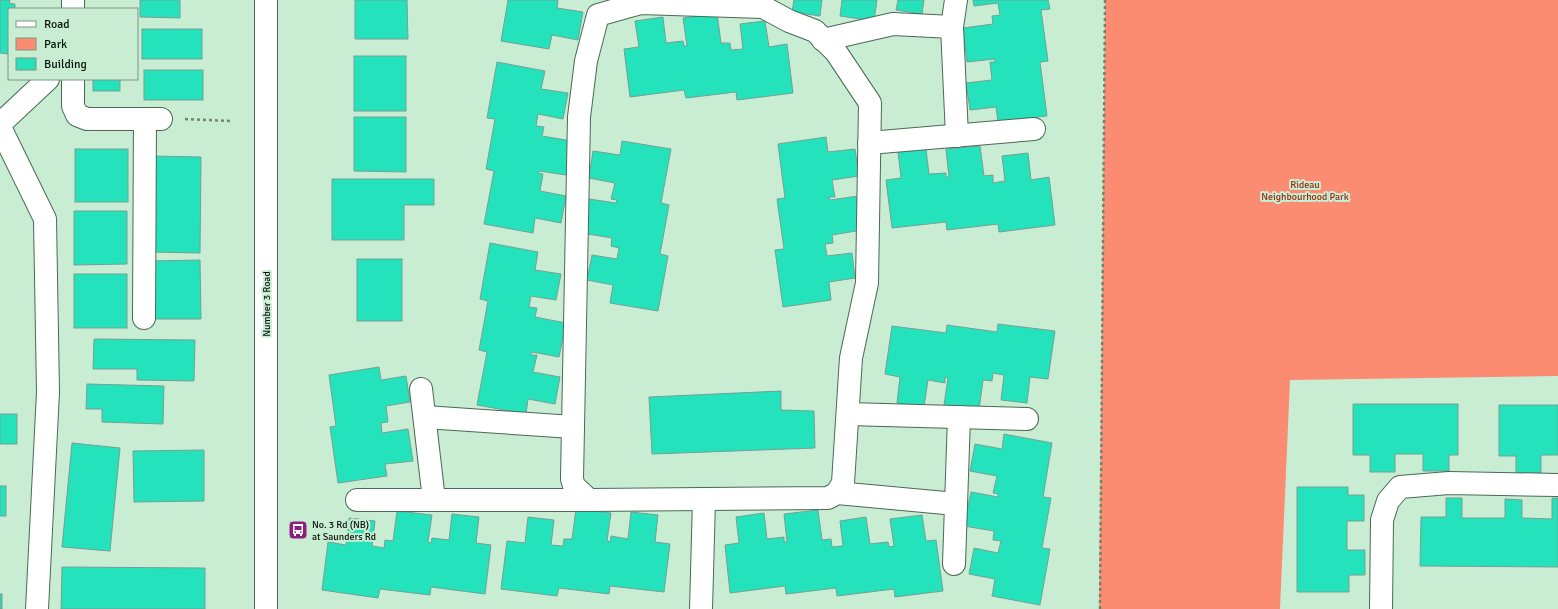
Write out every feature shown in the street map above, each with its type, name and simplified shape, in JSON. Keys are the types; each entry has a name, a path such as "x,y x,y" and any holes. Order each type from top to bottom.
{"main road":[{"name":"Number 3 Road","path":"266,0 266,609"},
{"path":"956,0 952,28 957,136"},
{"path":"357,500 589,500 704,500 828,498 837,493 843,483 851,358 867,283 870,103 836,52 815,31 789,21 763,7 641,3 599,8 586,61 580,117 573,427 572,479 574,486 589,500"},
{"path":"823,40 893,24 952,28"},
{"path":"0,124 47,80"},
{"path":"73,80 73,106 77,115 87,119 153,119 144,318"},
{"path":"0,127 45,219 48,392 37,609"},
{"path":"869,143 1034,129"},
{"path":"422,390 434,500"},
{"path":"848,414 1027,419"},
{"path":"425,417 573,427"},
{"path":"954,564 960,417"},
{"path":"1381,609 1382,520 1388,501 1400,487 1449,482 1558,484"},
{"path":"837,493 956,504"},
{"path":"701,609 704,500"}],"path":[{"path":"1100,609 1105,0"},
{"path":"153,119 232,120"}],"green space":[{"name":"Rideau Neighbourhood Park","path":"1105,0 1558,0 1558,376 1290,380 1280,609 1099,609"}],"building":[{"path":"0,0 10,0 9,3 15,4 15,8 8,8 8,54 0,53"},
{"path":"140,0 180,0 180,18 140,17"},
{"path":"355,0 407,0 408,39 355,39"},
{"path":"508,0 558,0 557,8 583,12 578,40 552,35 549,49 501,41"},
{"path":"794,0 822,0 820,16 792,12"},
{"path":"842,0 877,0 874,21 840,16"},
{"path":"898,0 924,0 922,14 896,10"},
{"path":"973,0 1048,0 1050,9 1041,10 1048,61 1040,62 1047,116 998,122 996,107 970,110 966,83 992,80 990,62 995,62 995,59 967,62 963,28 993,24 992,16 1000,15 998,3 974,6"},
{"path":"717,13 721,43 730,43 731,50 743,49 740,24 765,21 769,47 787,44 793,93 737,100 736,92 686,98 684,90 630,97 624,49 639,47 635,21 663,17 666,43 683,41 684,46 687,46 683,18"},
{"path":"142,29 202,29 202,59 142,59"},
{"path":"354,56 406,56 406,111 354,111"},
{"path":"497,62 545,71 541,89 568,93 563,119 538,114 536,126 544,127 542,136 572,141 566,175 539,171 538,173 543,174 540,191 566,196 561,223 535,218 533,233 484,224 494,171 486,169 495,119 487,118"},
{"path":"144,70 203,70 203,100 144,100"},
{"path":"93,80 120,80 120,91 93,91"},
{"path":"354,117 406,117 406,172 354,171"},
{"path":"826,137 828,152 855,149 859,176 832,180 835,197 829,197 830,200 858,196 862,230 832,235 833,243 825,244 827,256 852,253 855,278 829,282 831,300 783,307 775,250 784,249 777,199 785,198 778,144"},
{"path":"622,141 671,149 661,203 669,205 660,254 668,256 658,311 610,303 613,285 587,280 592,255 617,259 619,248 611,246 612,238 582,233 589,199 616,203 617,200 611,199 615,183 589,178 593,151 620,155"},
{"path":"980,146 984,176 993,175 993,183 1005,181 1002,156 1028,153 1031,180 1049,177 1055,225 999,232 998,224 947,230 946,222 892,228 886,180 901,178 898,152 926,149 929,174 946,173 946,177 949,177 946,149"},
{"path":"75,149 128,149 128,202 75,202"},
{"path":"152,156 201,157 200,253 151,252"},
{"path":"332,179 434,179 434,205 404,205 404,240 332,240"},
{"path":"74,211 127,211 127,264 74,265"},
{"path":"490,243 538,252 535,270 561,274 556,300 531,296 529,307 537,308 535,317 566,323 559,357 532,352 531,355 537,355 533,372 560,377 555,404 528,399 526,414 477,405 487,352 479,350 488,301 480,299"},
{"path":"357,259 402,259 402,321 357,321"},
{"path":"200,260 201,319 152,319 152,261"},
{"path":"74,274 127,274 127,328 74,328"},
{"path":"998,324 1055,331 1048,379 1030,377 1027,403 1001,400 1004,375 993,373 992,381 983,380 979,410 944,405 948,378 945,377 945,383 928,380 924,407 897,403 900,377 885,374 892,326 946,333 947,325 997,332"},
{"path":"94,339 195,340 194,381 137,380 137,369 93,369"},
{"path":"379,367 381,380 406,376 410,402 386,406 388,422 381,423 382,433 408,429 413,461 385,464 387,476 338,483 330,427 336,426 329,375"},
{"path":"87,384 164,386 163,424 102,422 102,409 86,409"},
{"path":"781,391 781,410 814,411 815,448 652,454 649,397"},
{"path":"1353,404 1458,404 1458,455 1449,455 1449,471 1423,471 1423,454 1395,454 1395,472 1370,472 1370,455 1353,455"},
{"path":"1499,405 1558,405 1558,455 1541,455 1541,473 1516,473 1516,456 1499,456"},
{"path":"0,414 17,414 17,444 0,444"},
{"path":"1004,434 1052,443 1043,497 1051,498 1042,548 1050,549 1040,605 992,596 995,579 969,574 974,548 998,553 1001,541 993,540 994,531 964,526 971,492 998,497 998,494 993,493 997,476 970,471 975,444 1002,449"},
{"path":"72,443 120,448 110,551 62,547"},
{"path":"204,450 204,501 134,502 133,451"},
{"path":"0,486 6,486 6,516 0,516"},
{"path":"1297,487 1348,487 1348,495 1364,495 1364,521 1347,521 1347,550 1365,550 1365,575 1349,575 1349,592 1297,592"},
{"path":"1446,498 1462,498 1462,518 1505,518 1505,499 1522,500 1522,518 1552,519 1552,498 1558,498 1558,567 1420,566 1421,517 1446,517"},
{"path":"576,509 611,513 607,541 610,542 611,536 628,539 631,512 658,515 655,542 670,544 664,592 610,586 609,594 559,588 557,596 501,589 507,541 525,543 528,517 554,520 551,545 563,546 564,539 572,539"},
{"path":"818,510 822,540 831,539 832,547 843,546 840,521 866,517 870,544 888,542 889,547 894,546 890,519 922,515 926,541 936,540 943,591 895,597 894,589 837,596 836,588 786,594 785,586 730,593 725,545 739,543 736,517 764,513 767,539 784,537 784,542 787,542 784,514"},
{"path":"397,511 432,515 428,542 431,543 432,538 449,540 452,514 479,517 476,543 491,545 485,594 431,587 430,595 380,589 378,598 322,590 328,542 346,545 349,518 375,521 372,546 384,548 385,540 393,541"},
{"path":"62,567 205,568 205,609 61,609"},
{"path":"0,594 2,594 2,609 0,609"}],"place":[{"name":"No. 3 Rd (NB) at Saunders Rd","path":"298,530"}]}
